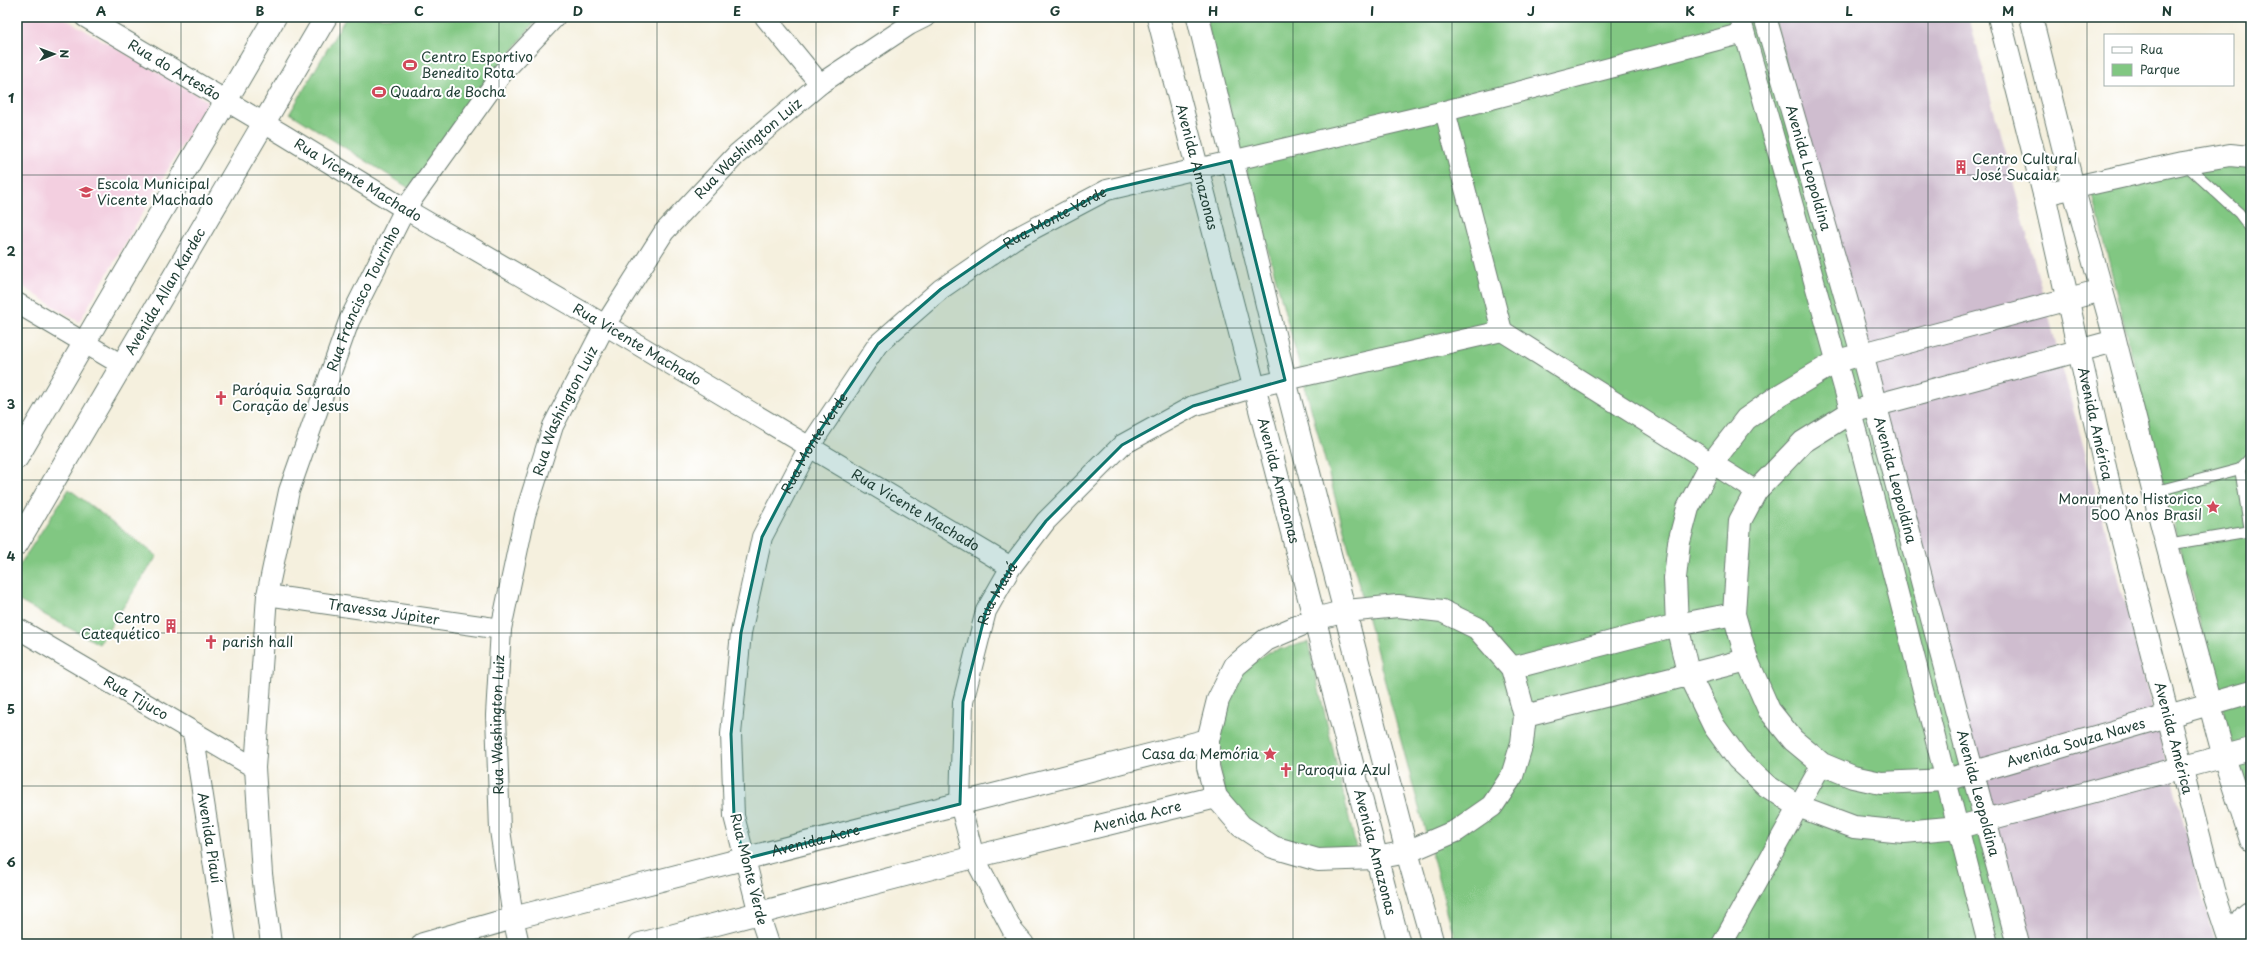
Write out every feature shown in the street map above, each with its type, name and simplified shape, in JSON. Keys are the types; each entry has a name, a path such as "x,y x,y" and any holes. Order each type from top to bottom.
{"street":[{"name":"Rua do Artesão","path":"85,17 264,123"},
{"path":"17,458 275,17"},
{"name":"Avenida Allan Kardec","path":"17,544 326,17"},
{"name":"Rua Francisco Tourinho","path":"255,768 267,595 289,491 349,321 405,209 503,72 554,17"},
{"path":"766,17 820,84"},
{"name":"Rua Washington Luiz","path":"519,944 513,918 500,830 496,715 500,629 525,515 553,426 605,326 664,232 737,154 820,84 909,25 925,17"},
{"name":"Avenida Amazonas","path":"1158,17 1199,169 1399,944"},
{"path":"1198,17 1231,161 1285,380 1346,611 1407,852 1433,944"},
{"name":"Avenida Leopoldina","path":"1765,17 1862,354 1974,772 2018,944"},
{"name":"Avenida América","path":"1999,17 2044,194 2114,503 2213,890 2230,944"},
{"path":"2031,17 2073,187 2102,290 2167,545 2224,757 2251,840"},
{"path":"1742,25 1851,412 1988,944"},
{"name":"Rua Monte Verde","path":"769,944 759,914 734,816 731,734 741,633 762,537 809,446 878,344 941,289 1014,239 1107,190 1445,111 1742,25"},
{"path":"1445,111 1502,331 1756,492"},
{"name":"Rua Vicente Machado","path":"264,123 405,209 809,446 1011,567"},
{"path":"2044,194 2183,163 2230,155 2251,157"},
{"path":"2102,290 1837,361 1777,397 1746,419 1711,464 1688,508 1679,542 1675,578 1678,624 1688,673 1714,726 1738,758 1767,786 1798,806 1854,827 1904,832 1959,827 2251,749"},
{"path":"17,303 122,365"},
{"name":"Rua Mauá","path":"1024,944 1013,931 974,857 960,804 963,702 986,611 1011,567 1046,521 1122,445 1193,406 1255,387 1502,331"},
{"name":"Avenida Souza Naves","path":"2115,341 1851,412 1803,442 1756,492 1740,521 1734,614 1747,660 1769,710 1793,740 1822,764 1853,777 1881,783 1946,780 2251,692"},
{"name":"Travessa Júpiter","path":"267,595 500,629"},
{"path":"1398,606 1442,611 1477,628 1512,668 1525,716 1522,743 1512,776 1492,806 1456,831 1407,852 1376,858 1318,860 1273,847 1241,826 1216,796 1208,767 1208,740 1218,700 1235,666 1266,640 1315,619 1346,611 1398,606"},
{"path":"1512,668 1678,624 1734,614"},
{"name":"Rua Tijuco","path":"17,628 255,768"},
{"path":"1525,716 1688,673 1747,660"},
{"name":"Avenida Piauí","path":"193,732 226,944"},
{"name":"Avenida Acre","path":"423,944 513,918 1208,740"},
{"path":"1722,944 1822,764"},
{"path":"255,768 262,874 271,944"},
{"name":"Avenida Acre","path":"640,944 1216,796"},
{"path":"2234,944 2235,934 2244,916 2251,911"}],"lane":[{"path":"2183,163 2239,213 2251,229"},
{"path":"2153,492 2240,469 2251,457"},
{"path":"2167,545 2251,531 2240,469"}],"highlighted area":[{"path":"1231,161 1285,380 1193,406 1122,445 1046,521 1011,567 986,611 963,702 960,804 744,859 734,816 731,734 741,633 762,537 809,447 878,344 941,289 1014,239 1107,190"}],"shaded area":[{"name":"Escola Municipal Vicente Machado","path":"17,17 62,17 208,101 79,322 17,283"},
{"path":"1774,17 1969,17 2216,944 2017,944"}],"green space":[{"name":"Centro Esportivo Benedito Rota","path":"346,17 538,17 409,188 290,113"},
{"path":"1205,17 1774,17 2017,944 1456,944"},
{"path":"2251,165 2251,814 2162,482 2091,187 2206,167"},
{"path":"69,489 157,556 99,644 17,600 17,569"},
{"path":"1308,642 1356,848 1324,851 1278,840 1247,820 1224,791 1215,740 1225,699 1242,670 1269,652"}],"place":[{"name":"Centro Esportivo Benedito Rota","path":"410,65"},
{"name":"Quadra de Bocha","path":"379,92"},
{"name":"Centro Cultural José Sucaiar","path":"1961,167"},
{"name":"Escola Municipal Vicente Machado","path":"86,192"},
{"name":"Paróquia Sagrado Coração de Jesus","path":"221,398"},
{"name":"Monumento Historico 500 Anos Brasil","path":"2213,507"},
{"name":"Centro Catequético","path":"171,626"},
{"name":"parish hall","path":"211,642"},
{"name":"Casa da Memória","path":"1270,754"},
{"name":"Paroquia Azul","path":"1286,770"}]}
